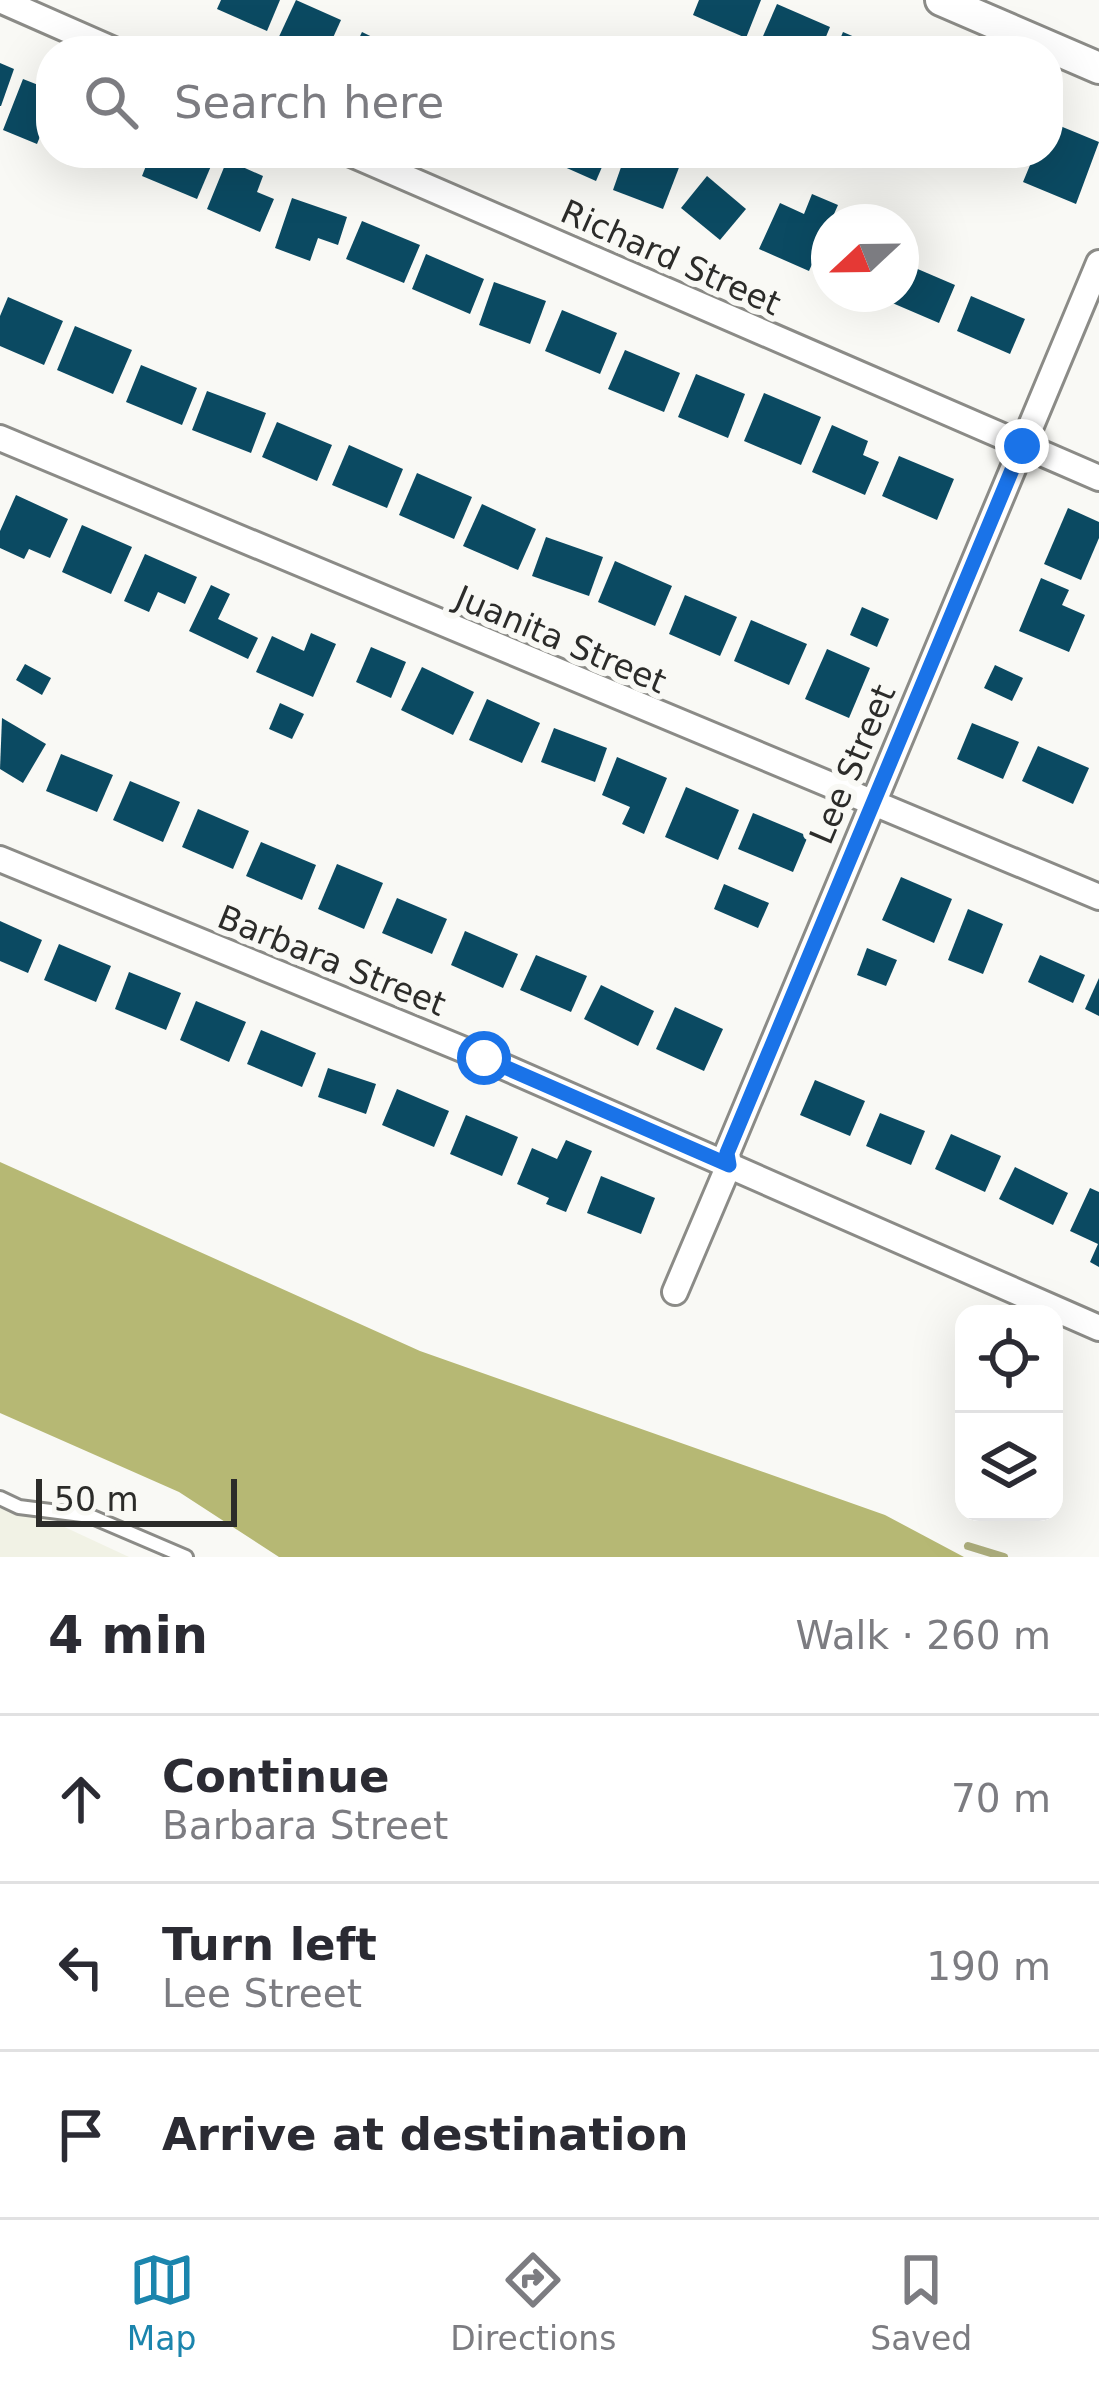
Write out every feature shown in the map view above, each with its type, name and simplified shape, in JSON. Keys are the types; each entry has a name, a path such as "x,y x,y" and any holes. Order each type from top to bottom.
{"street":[{"path":"0,0 82,36"},
{"path":"941,0 1025,36"},
{"path":"1063,53 1099,68"},
{"name":"Richard Street","path":"384,168 1099,478"},
{"name":"Lee Street","path":"675,1292 729,1165 727,1153 1099,263"},
{"name":"Juanita Street","path":"0,439 1099,897"},
{"name":"Barbara Street","path":"0,859 484,1058 1099,1328"}],"lane":[{"path":"0,1498 19,1507 90,1516 180,1556"}],"shaded area":[{"path":"0,1497 129,1557 0,1557"}],"green space":[{"path":"0,1162 420,1351 885,1515 964,1557 279,1557 179,1492 0,1413"}],"building":[{"path":"221,0 280,0 267,31 217,9"},
{"path":"296,0 341,20 334,36 279,36"},
{"path":"699,0 761,0 747,36 693,15"},
{"path":"777,4 830,27 826,36 763,36"},
{"path":"0,63 14,69 1,106 0,106"},
{"path":"23,79 36,84 36,144 3,130"},
{"path":"1063,127 1099,142 1076,204 1023,182 1029,168 1063,168"},
{"path":"145,168 210,168 197,199 142,176"},
{"path":"224,168 245,168 263,176 257,192 274,199 260,232 207,209"},
{"path":"567,168 602,168 596,181"},
{"path":"621,168 679,168 663,209 613,190"},
{"path":"707,176 746,209 720,240 681,208"},
{"path":"812,194 836,204 811,204 809,271 759,249 780,203 804,214"},
{"path":"292,198 347,217 338,245 318,238 310,261 275,248"},
{"path":"362,221 420,245 404,283 346,259"},
{"path":"426,254 484,279 470,314 412,289"},
{"path":"919,270 955,285 939,323 913,312 919,312"},
{"path":"494,282 546,301 530,344 479,325"},
{"path":"971,296 1025,319 1010,354 957,331"},
{"path":"8,297 63,321 44,365 0,346 0,316"},
{"path":"562,310 617,333 600,374 545,351"},
{"path":"75,326 132,350 113,394 57,370"},
{"path":"625,350 680,373 664,412 608,389"},
{"path":"141,365 197,388 182,425 126,402"},
{"path":"696,374 745,394 728,438 678,417"},
{"path":"207,391 266,413 251,453 192,430"},
{"path":"764,393 821,417 801,465 744,441"},
{"path":"277,422 332,445 317,481 262,457"},
{"path":"832,425 868,441 863,455 879,462 865,495 812,472"},
{"path":"349,445 403,469 387,508 332,485"},
{"path":"899,456 954,479 937,520 882,496"},
{"path":"417,473 472,497 454,539 399,515"},
{"path":"16,495 68,519 50,558 29,549 24,559 0,548 0,531"},
{"path":"482,504 536,529 518,570 463,546"},
{"path":"1068,508 1099,522 1099,538 1081,580 1044,564"},
{"path":"82,525 132,547 111,594 62,572"},
{"path":"546,537 603,557 589,596 532,576"},
{"path":"145,554 197,577 185,604 158,592 149,612 124,601"},
{"path":"615,561 672,586 655,626 598,602"},
{"path":"1041,578 1069,590 1062,605 1085,615 1069,652 1019,631"},
{"path":"211,585 230,594 218,619 258,638 248,659 189,631"},
{"path":"685,595 737,617 720,656 669,634"},
{"path":"862,607 889,619 877,647 850,635"},
{"path":"751,620 807,644 789,685 734,661"},
{"path":"311,633 336,644 313,697 256,672 272,636 304,651"},
{"path":"371,647 406,662 391,698 356,682"},
{"path":"827,649 870,668 849,718 805,699"},
{"path":"25,664 51,678 42,695 16,680"},
{"path":"995,665 1023,678 1012,701 984,688"},
{"path":"422,667 474,692 453,735 401,710"},
{"path":"487,699 540,723 522,763 469,740"},
{"path":"280,703 304,714 292,739 269,729"},
{"path":"2,718 46,744 23,783 0,769"},
{"path":"972,723 1019,742 1003,779 957,759"},
{"path":"554,728 607,748 595,782 541,762"},
{"path":"1038,746 1089,768 1073,804 1022,781"},
{"path":"61,754 113,775 97,812 46,791"},
{"path":"617,757 667,778 644,834 622,824 630,807 602,795"},
{"path":"130,781 180,802 163,842 113,820"},
{"path":"686,787 739,810 718,860 665,837"},
{"path":"198,809 249,831 233,869 182,847"},
{"path":"753,813 808,836 793,872 738,849"},
{"path":"261,842 316,865 302,900 246,876"},
{"path":"337,864 383,883 364,929 318,909"},
{"path":"901,877 952,899 934,943 882,920"},
{"path":"724,884 769,903 758,928 714,909"},
{"path":"397,898 447,919 432,954 382,933"},
{"path":"968,909 1003,924 983,974 948,960"},
{"path":"0,921 42,940 28,973 0,961"},
{"path":"465,931 518,954 503,988 451,965"},
{"path":"59,944 111,966 96,1002 44,980"},
{"path":"867,948 897,960 886,986 857,975"},
{"path":"536,955 587,976 571,1012 520,990"},
{"path":"1040,955 1085,975 1073,1003 1028,982"},
{"path":"129,972 181,993 166,1030 115,1009"},
{"path":"1099,978 1099,1016 1085,1009"},
{"path":"601,985 654,1011 638,1046 584,1019"},
{"path":"196,1001 246,1022 229,1062 180,1040"},
{"path":"675,1007 723,1029 704,1071 656,1049"},
{"path":"261,1030 316,1053 302,1087 247,1064"},
{"path":"328,1068 376,1084 366,1114 318,1097"},
{"path":"815,1080 865,1101 850,1136 800,1115"},
{"path":"397,1089 449,1111 434,1147 382,1125"},
{"path":"880,1113 925,1131 911,1165 866,1146"},
{"path":"466,1115 518,1137 502,1176 450,1154"},
{"path":"951,1134 1001,1156 985,1192 935,1169"},
{"path":"566,1140 592,1151 566,1212 546,1204 549,1198 517,1184 532,1148 557,1159"},
{"path":"1015,1167 1068,1193 1053,1225 999,1199"},
{"path":"601,1176 655,1198 641,1234 587,1213"},
{"path":"1090,1188 1099,1192 1099,1267 1090,1262 1098,1244 1070,1231"}],"waterway":[{"path":"968,1546 1004,1557"}],"route":[{"path":"484,1058 729,1165 727,1153 1022,446"}]}
